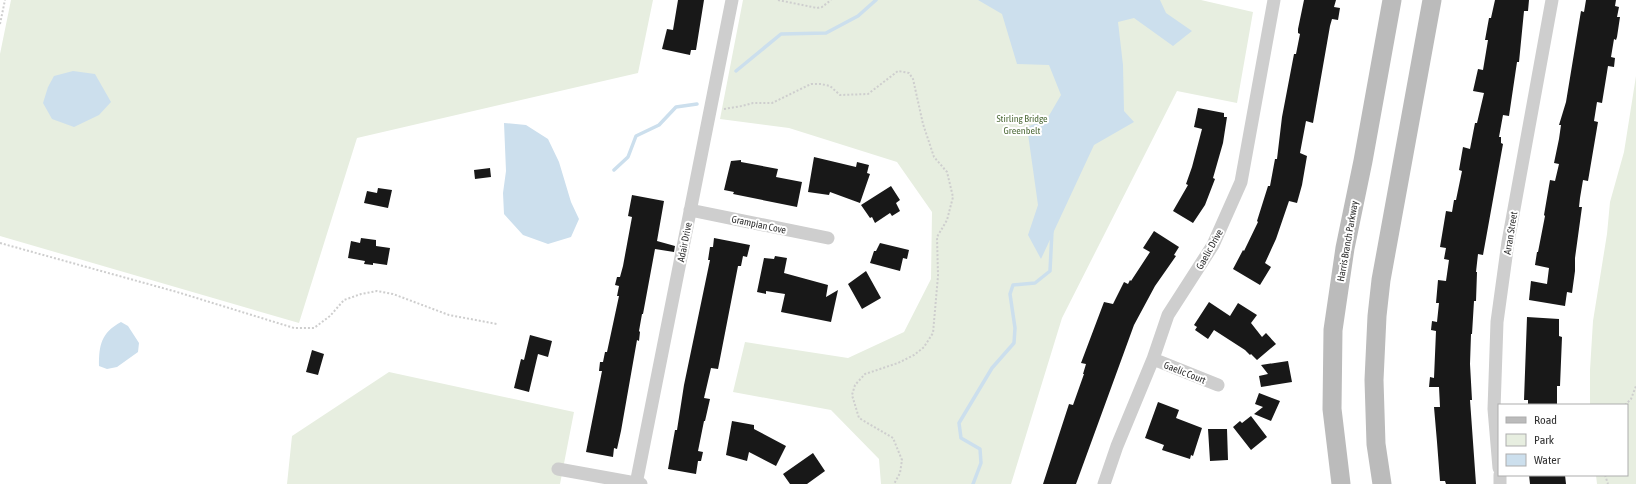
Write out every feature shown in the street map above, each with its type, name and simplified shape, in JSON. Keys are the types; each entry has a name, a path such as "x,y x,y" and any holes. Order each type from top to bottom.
{"main road":[{"name":"Harris Branch Parkway","path":"1342,484 1332,409 1333,330 1345,248 1392,0"},
{"path":"1382,484 1376,444 1374,380 1377,316 1381,280 1432,0"}],"street":[{"name":"Adair Drive","path":"638,484 732,0"},
{"name":"Gaelic Drive","path":"1104,484 1117,446 1153,359 1168,316 1213,245 1241,182 1274,0"},
{"name":"Arran Street","path":"1498,456 1494,409 1497,322 1508,242 1552,0"},
{"name":"Grampian Cove","path":"690,210 828,238"},
{"name":"Gaelic Court","path":"1153,359 1218,385"},
{"path":"558,469 638,484"}],"path":[{"path":"0,24 5,0"},
{"path":"778,0 818,8 822,7 831,0"},
{"path":"724,109 753,103 772,103 811,84 830,86 840,95 850,96 868,94 898,71 908,73 913,79 923,124 934,157 947,172 953,197 947,220 937,237 938,276 933,333 924,347 914,355 898,363 865,374 855,385 852,395 859,418 893,438 899,450 902,460 900,473 894,484"},
{"path":"0,244 169,290 294,328 314,328 330,316 344,300 361,294 377,291 393,294 449,315 498,324"},
{"path":"1626,404 1631,399 1636,386"}],"green space":[{"path":"11,0 653,0 638,73 357,138 299,323 0,236 0,54"},
{"name":"Stirling Bridge Greenbelt","path":"743,0 1201,0 1253,12 1237,103 1177,91 1062,318 1011,484 881,484 879,459 831,410 733,392 745,342 848,358 904,332 931,279 932,212 897,162 789,128 720,119"},
{"path":"1636,76 1636,484 1597,484 1596,476 1628,476 1628,404 1590,404 1590,370 1593,321 1607,234 1610,202 1624,152"},
{"path":"389,372 574,412 560,484 287,484 292,436"}],"water":[{"path":"978,0 1160,0 1166,13 1192,31 1173,46 1134,18 1118,22 1123,65 1124,111 1134,122 1094,145 1041,259 1028,235 1038,205 1027,127 1047,119 1061,95 1049,65 1017,64 1002,14"},
{"path":"73,71 95,74 111,102 99,115 74,127 52,119 43,103 48,87 54,76"},
{"path":"504,123 526,125 548,139 559,162 571,202 579,219 571,237 548,244 523,235 504,214 503,193 506,171"},
{"path":"121,322 128,326 139,343 138,352 117,367 107,369 99,366 102,340 114,326"}],"building":[{"path":"678,0 704,0 696,50 691,50 690,55 662,49 667,29 673,30"},
{"path":"1304,0 1336,0 1334,7 1340,8 1338,20 1332,19 1330,26 1313,123 1306,121 1300,153 1307,156 1297,203 1289,201 1276,239 1265,263 1271,267 1260,285 1233,269 1243,250 1244,251 1258,222 1257,221 1268,186 1270,186 1275,159 1277,159 1282,117 1294,54 1296,54 1300,34 1298,33 1298,29"},
{"path":"1495,0 1529,0 1528,11 1524,11 1519,62 1517,62 1509,116 1503,115 1499,137 1501,137 1501,143 1503,144 1483,255 1478,254 1476,272 1476,301 1474,301 1471,334 1470,364 1472,400 1470,400 1476,484 1446,484 1445,481 1440,481 1434,407 1440,407 1439,387 1429,387 1430,377 1434,378 1436,331 1431,330 1432,321 1437,322 1439,303 1436,303 1438,280 1446,281 1449,260 1444,259 1446,248 1440,247 1446,211 1452,212 1454,200 1456,200 1462,171 1459,170 1463,147 1470,149 1475,123 1477,123 1484,93 1473,91 1478,69 1483,70 1488,40 1485,40 1489,18 1491,18"},
{"path":"1586,0 1616,0 1615,6 1619,7 1617,17 1620,17 1617,37 1616,40 1614,39 1611,57 1615,58 1614,67 1608,66 1602,103 1597,102 1594,121 1598,122 1588,181 1583,180 1580,198 1579,207 1582,207 1572,293 1567,292 1565,306 1529,300 1531,281 1547,284 1549,268 1535,265 1545,216 1550,180 1555,181 1559,164 1554,163 1561,125 1559,125 1566,102 1581,11 1584,12"},
{"path":"1198,108 1224,113 1224,117 1227,117 1223,143 1213,178 1215,179 1205,205 1193,223 1173,211 1188,185 1186,184 1202,129 1194,127"},
{"path":"814,157 856,167 857,162 869,165 867,173 870,174 860,203 830,192 829,195 808,192"},
{"path":"741,160 741,162 778,169 776,177 802,182 797,207 733,194 734,192 724,190 731,161"},
{"path":"490,168 491,177 475,179 474,170"},
{"path":"891,186 900,200 896,203 900,211 892,216 890,213 875,223 872,217 870,218 861,205"},
{"path":"378,188 392,190 388,208 364,203 367,191 377,193"},
{"path":"632,195 664,201 657,241 675,246 674,252 655,249 621,431 617,449 614,448 613,457 586,452 602,371 599,371 600,362 603,362 605,352 607,352 619,296 617,296 619,286 615,285 617,277 620,277 623,266 632,217 628,216"},
{"path":"1154,231 1179,247 1174,255 1176,256 1155,286 1134,325 1076,484 1043,484 1069,404 1073,405 1084,374 1086,364 1081,363 1104,302 1113,304 1124,282 1128,284 1130,280 1131,281 1150,252 1143,248"},
{"path":"361,238 376,240 376,246 390,248 387,265 373,263 373,265 364,264 365,261 348,258 351,241 360,243"},
{"path":"714,238 750,245 747,257 743,256 741,266 738,266 718,369 711,368 704,398 710,399 698,451 703,452 701,461 698,461 696,474 668,469 710,260 708,260 710,247 713,247"},
{"path":"880,243 909,250 907,259 903,258 900,271 870,263 874,251 876,251"},
{"path":"775,256 787,258 784,273 828,285 826,297 838,290 831,322 781,312 785,294 766,291 766,294 757,292 764,258 774,259"},
{"path":"866,271 881,298 862,309 848,284"},
{"path":"1209,302 1230,316 1238,303 1257,315 1251,323 1262,337 1266,333 1276,344 1257,360 1251,354 1250,355 1245,350 1214,330 1208,339 1195,330 1197,327 1194,325"},
{"path":"1527,317 1559,319 1559,336 1562,337 1560,386 1557,386 1557,404 1528,404 1528,400 1524,400"},
{"path":"530,335 552,341 548,357 538,354 529,392 514,388 521,359 524,360"},
{"path":"312,350 324,354 318,375 306,372"},
{"path":"1288,361 1292,382 1261,387 1259,376 1268,374 1261,365"},
{"path":"1259,393 1280,401 1271,421 1254,414 1263,407 1255,404"},
{"path":"1158,402 1179,410 1176,418 1202,428 1193,456 1191,455 1190,459 1162,450 1164,445 1145,438"},
{"path":"1251,416 1267,437 1251,450 1233,427 1240,421 1242,423"},
{"path":"732,421 754,425 754,429 786,446 776,466 749,452 747,461 726,455"},
{"path":"1208,429 1227,429 1228,460 1210,461"},
{"path":"813,453 825,471 807,484 790,484 783,474"},
{"path":"1529,476 1565,476 1566,484 1530,484"}],"waterway":[{"path":"736,71 781,34 826,33 858,16 876,0"},
{"path":"614,170 628,157 636,136 659,125 676,107 697,104"},
{"path":"973,484 981,463 980,449 961,438 959,423 992,368 1014,343 1015,328 1010,294 1013,285 1035,283 1050,271 1052,231"}]}
